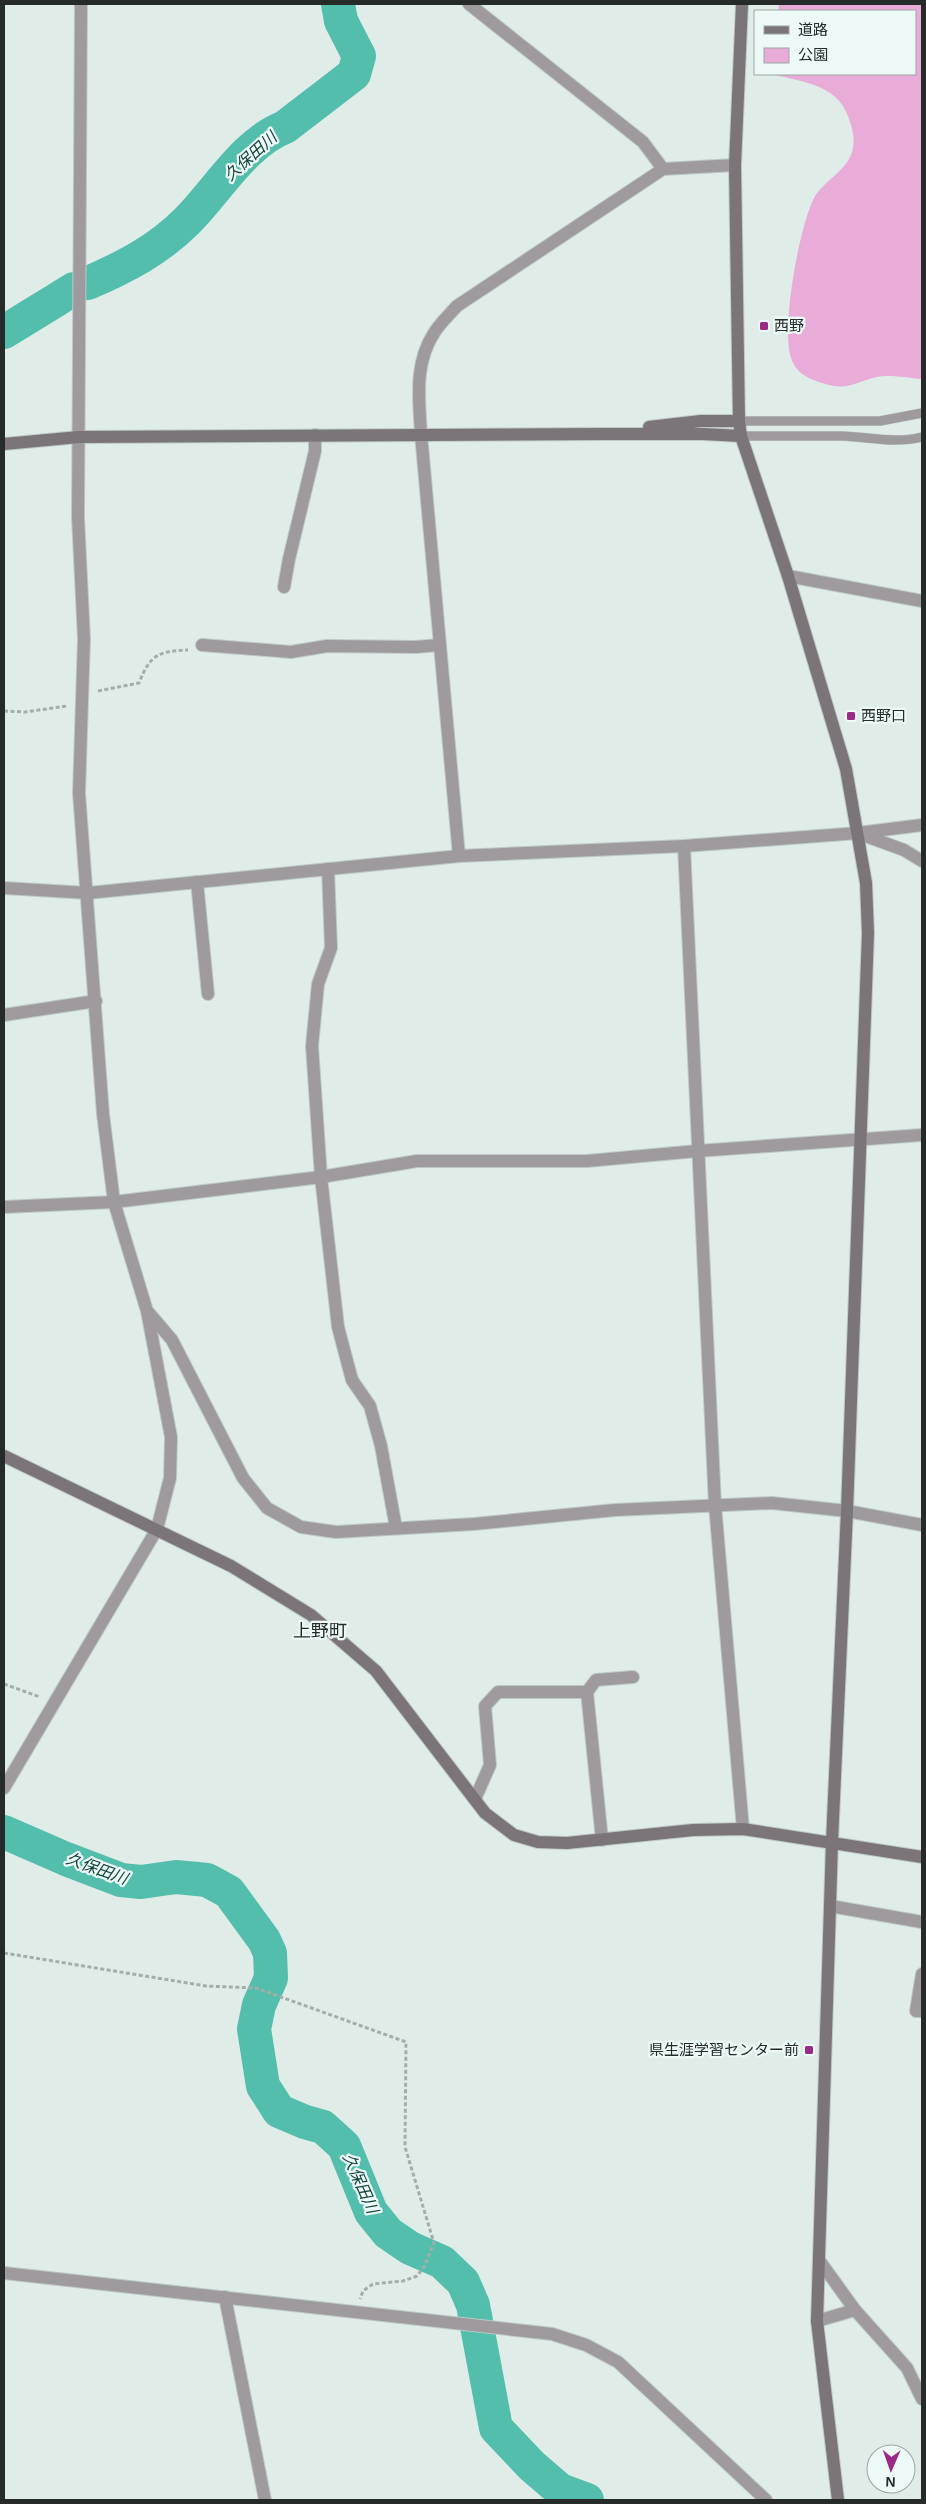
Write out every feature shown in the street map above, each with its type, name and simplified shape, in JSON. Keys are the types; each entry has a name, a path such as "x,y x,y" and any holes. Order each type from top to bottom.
{"street":[{"path":"4,1788 157,1529 170,1478 171,1437 147,1311 114,1202 103,1114 80,793 84,640 78,517 81,4"},
{"path":"470,4 642,142 663,169"},
{"path":"742,4 735,165 738,420 741,436 788,576 846,769 866,883 868,933 862,1139 832,1842 817,2321 838,2500"},
{"path":"459,856 421,434 418,393 420,362 434,333 457,306 663,169 735,165"},
{"path":"604,434 701,421 738,420"},
{"path":"4,444 79,437 421,434 703,434 741,436"},
{"path":"284,586 288,559 315,451 315,435"},
{"path":"788,576 922,601"},
{"path":"202,645 291,652 326,646 414,647 440,644"},
{"path":"4,888 88,893 459,856 684,846 858,833 922,825"},
{"path":"858,833 904,850 922,861"},
{"path":"684,846 715,1506 743,1829"},
{"path":"328,869 331,948 318,984 312,1046 321,1177 338,1327 352,1380 370,1406 381,1446 396,1528"},
{"path":"197,882 208,994"},
{"path":"4,1015 96,1001"},
{"path":"4,1207 114,1202 321,1177 417,1161 587,1161 922,1135"},
{"path":"147,1311 172,1340 243,1478 267,1508 301,1527 336,1532 474,1524 615,1510 772,1504 847,1511 922,1525"},
{"path":"4,1456 231,1566 311,1615 376,1671 485,1813 514,1835 538,1842 567,1844 693,1830 743,1829 922,1857"},
{"path":"602,1840 587,1692 596,1680 633,1677"},
{"path":"475,1799 490,1765 485,1706 498,1692 587,1692"},
{"path":"830,1906 922,1922"},
{"path":"922,1974 916,2010 922,2012"},
{"path":"819,2260 855,2310 906,2368 922,2399"},
{"path":"4,2273 486,2325 552,2334 586,2345 618,2362 766,2500"},
{"path":"225,2297 265,2500"},
{"path":"817,2321 855,2310"}],"lane":[{"path":"738,420 880,420 922,413"},
{"path":"741,436 844,436 882,441 909,441 922,438"}],"path":[{"path":"4,711 24,712 140,684 145,668 153,656 165,652 188,650 202,645"},
{"path":"4,1684 55,1702"},
{"path":"4,1954 206,1986 256,1988 406,2042 405,2148 434,2243 424,2267 417,2276 403,2281 374,2284 363,2291 358,2311"}],"green space":[{"path":"779,4 922,4 922,379 882,376 850,386 837,386 810,378 798,370 793,363 788,324 790,302 797,254 808,212 818,192 844,167 851,155 854,144 851,125 846,111 831,93 809,83 775,75 916,75 916,10 778,10"}],"waterway":[{"name":"久保田川","path":"88,283 128,264 164,241 187,221 232,168 257,144 270,134 285,127 354,74 359,56 341,21 338,4"},
{"name":"久保田川","path":"4,332 74,289"},
{"name":"久保田川","path":"4,1832 121,1880 141,1882 176,1877 207,1880 229,1892 264,1940 270,1953 271,1978 259,2005 254,2029 263,2086 279,2111 323,2127 344,2146 371,2212 388,2233 410,2248 442,2262 463,2282 473,2305 496,2428 532,2466 560,2490 587,2500"}],"place":[{"name":"西野","path":"764,326"},
{"name":"西野口","path":"851,716"},
{"name":"県生涯学習センター前","path":"809,2050"}],"district":[{"name":"上野町","path":"320,1631"}]}
